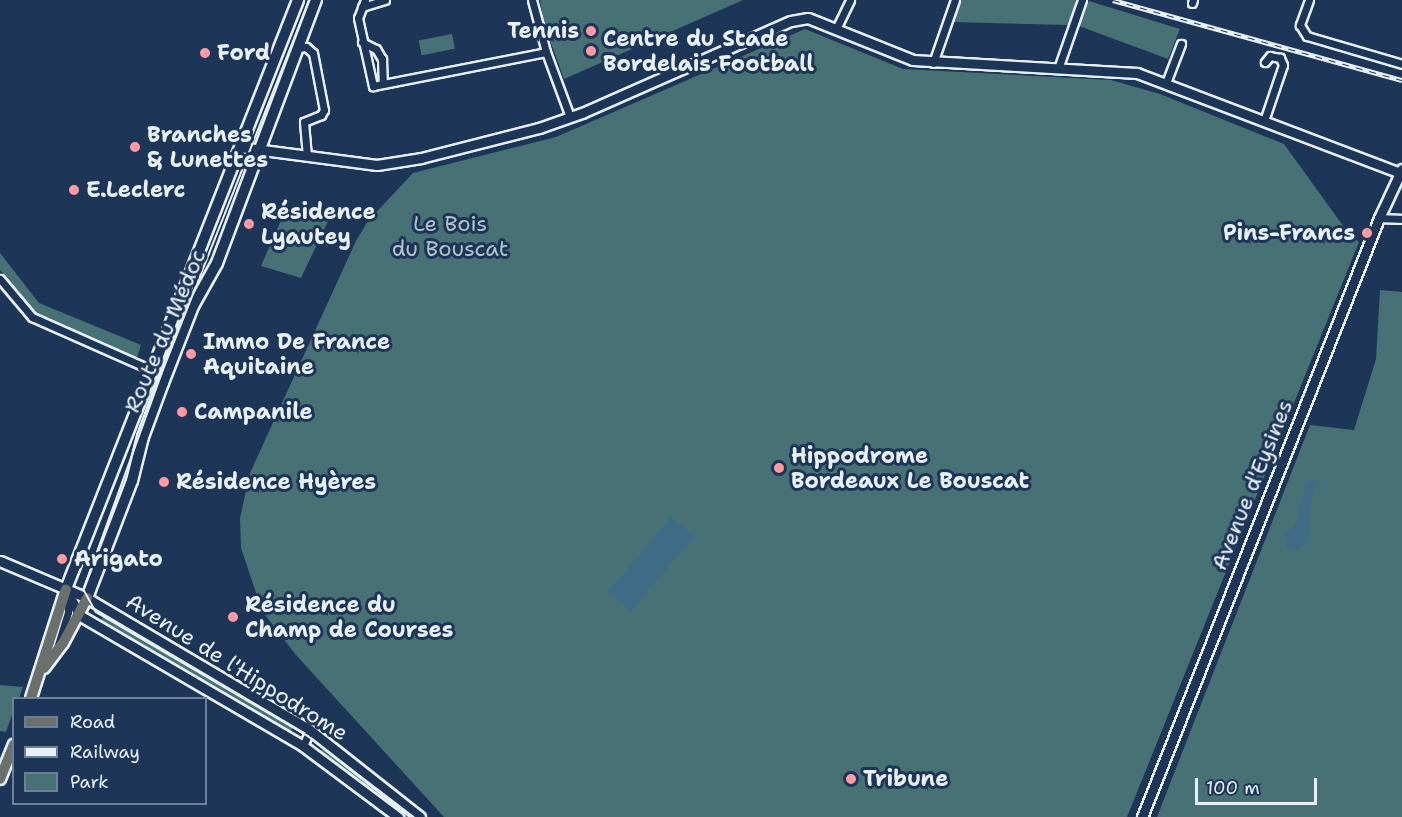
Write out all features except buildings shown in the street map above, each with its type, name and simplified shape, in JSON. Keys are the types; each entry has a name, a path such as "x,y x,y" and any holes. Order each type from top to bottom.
{"main road":[{"name":"Route du Médoc","path":"32,697 66,589 155,372 298,0"},
{"name":"Route du Médoc","path":"42,670 56,653 87,598 130,488 143,437 169,368 216,263 316,0"},
{"path":"0,779 12,750"}],"street":[{"path":"385,0 364,4 358,18 371,85 546,52"},
{"path":"532,0 546,52 570,117"},
{"path":"836,29 850,0"},
{"path":"933,63 955,0"},
{"path":"1059,66 1082,0"},
{"path":"1309,0 1300,25 1307,36 1402,64"},
{"path":"240,147 261,147 344,162 392,164 539,129 791,21 808,18 913,60 933,63 1125,70 1166,83 1401,171"},
{"path":"362,42 376,49 382,59 383,84"},
{"path":"1166,83 1181,44"},
{"path":"297,48 306,47 312,53 324,110 321,115 304,122 307,154"},
{"path":"1264,121 1283,65 1280,58 1270,56 1265,62"},
{"name":"Avenue d'Eysines","path":"1142,817 1379,218 1401,171"},
{"path":"1379,218 1402,219"},
{"path":"0,279 32,317 155,372"},
{"name":"Avenue de l'Hippodrome","path":"0,561 87,598 310,730 420,817"},
{"path":"66,589 79,615"},
{"path":"56,653 68,612 66,589"},
{"name":"Avenue de l'Hippodrome","path":"79,615 303,746 398,817"},
{"path":"303,746 310,730"}],"green space":[{"name":"Centre du Stade Bordelais Football","path":"540,0 743,0 564,79 544,24"},
{"path":"961,0 1075,0 1076,2 1068,25 952,22"},
{"path":"1089,1 1180,29 1168,59 1079,26"},
{"name":"Hippodrome Bordeaux Le Bouscat","path":"805,29 903,69 1111,80 1160,94 1284,144 1349,234 1359,242 1127,817 444,817 296,655 262,611 241,548 240,518 250,473 356,241 368,221 413,173 556,137"},
{"path":"452,34 455,49 421,55 419,40"},
{"path":"286,209 330,217 301,278 261,266"},
{"path":"0,253 39,303 141,345 137,358 36,314 0,270"},
{"path":"1380,290 1402,292 1402,817 1157,817 1310,425 1354,430 1376,359"},
{"path":"104,615 295,725 291,732 100,622"},
{"path":"0,685 23,687 19,697 12,697 12,715 6,732 0,731"},
{"path":"325,745 417,817 405,817 320,752"}],"water":[{"path":"1314,479 1317,484 1309,508 1309,541 1294,552 1286,548 1285,536 1295,524 1306,483"},
{"path":"671,517 694,536 631,611 608,592"}],"tram line":[{"path":"310,0 162,374 84,590 96,612 308,736 414,817"}],"railway":[{"path":"1113,0 1402,80"}],"place":[{"name":"Tennis","path":"591,31"},
{"name":"Centre du Stade Bordelais Football","path":"591,51"},
{"name":"Ford","path":"205,53"},
{"name":"Branches & Lunettes","path":"135,147"},
{"name":"E.Leclerc","path":"74,190"},
{"name":"Résidence Lyautey","path":"249,224"},
{"name":"Pins-Francs","path":"1367,233"},
{"name":"Immo De France Aquitaine","path":"191,354"},
{"name":"Campanile","path":"182,412"},
{"name":"Hippodrome Bordeaux Le Bouscat","path":"779,468"},
{"name":"Résidence Hyères","path":"164,482"},
{"name":"Arigato","path":"62,559"},
{"name":"Résidence du Champ de Courses","path":"233,617"},
{"name":"Tribune","path":"851,779"}],"park label":[{"name":"Le Bois du Bouscat","path":"450,236"}]}
